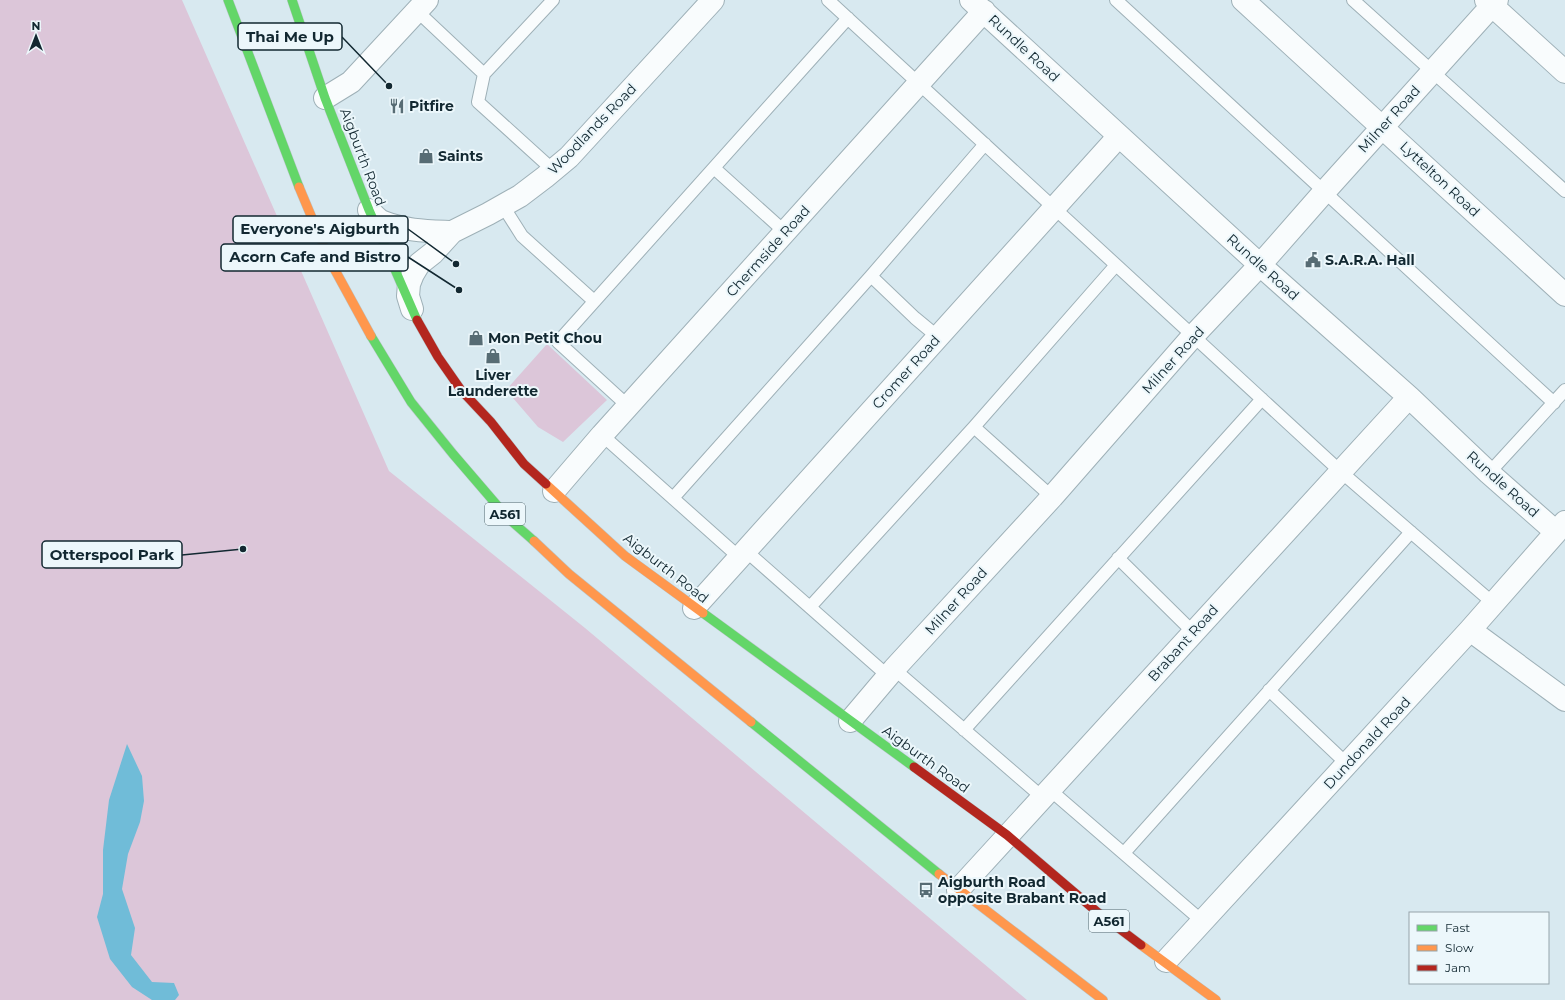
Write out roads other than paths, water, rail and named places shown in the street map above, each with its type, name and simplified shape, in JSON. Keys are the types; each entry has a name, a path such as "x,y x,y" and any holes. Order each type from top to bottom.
{"highway":[{"name":"A561","path":"228,0 292,171 330,261 365,326 411,402 508,518 569,574 958,890 1103,1000"},
{"name":"Aigburth Road","path":"292,0 325,98 369,210 412,310 438,357 461,390 491,422 524,464 625,556 694,608 1007,835 1096,911 1216,1000"}],"street":[{"name":"Woodlands Road","path":"412,310 408,296 409,284 419,264 433,253 452,232 520,196 569,157 713,0"},
{"name":"Lyttelton Road","path":"1243,0 1565,295"},
{"path":"1492,2 1565,72"},
{"name":"Milner Road","path":"850,721 891,673 1052,497 1193,336 1260,265 1492,2"},
{"path":"325,98 351,82 422,6"},
{"name":"Chermside Road","path":"554,491 628,406 920,83 978,6"},
{"name":"Rundle Road","path":"978,6 1260,265 1409,397 1489,473 1560,527"},
{"name":"Cromer Road","path":"694,608 1119,136"},
{"path":"369,210 382,222 415,230 452,232"},
{"name":"Brabant Road","path":"958,890 1409,397"},
{"name":"Dundonald Road","path":"1166,962 1470,630 1560,527"},
{"path":"1470,630 1565,700"}],"lane":[{"path":"553,0 484,74 478,102 554,170"},
{"path":"828,0 920,83 1340,471 1493,603"},
{"path":"1116,0 1554,402"},
{"path":"1353,0 1565,191"},
{"path":"422,6 484,74"},
{"path":"628,406 558,342 848,18"},
{"path":"673,498 985,144"},
{"path":"714,168 785,232"},
{"path":"503,206 522,236 594,301"},
{"path":"810,607 974,427 1116,265"},
{"path":"870,276 915,318 938,337"},
{"path":"1489,473 1565,390"},
{"path":"964,730 1262,399"},
{"path":"974,427 1052,497"},
{"path":"602,435 673,498 743,555 891,673 1124,853 1202,921"},
{"path":"1124,853 1411,532"},
{"path":"1118,558 1193,632"},
{"path":"1269,690 1347,764"}],"water":[{"path":"127,744 142,776 144,801 140,822 128,854 122,889 135,928 131,955 152,982 174,983 179,995 175,1000 152,1000 132,987 110,959 97,917 103,894 103,850 109,800"}],"place":[{"name":"Thai Me Up","path":"389,86"},
{"name":"Pitfire","path":"397,106"},
{"name":"Saints","path":"426,156"},
{"name":"S.A.R.A. Hall","path":"1313,260"},
{"name":"Everyone's Aigburth","path":"456,264"},
{"name":"Acorn Cafe and Bistro","path":"459,290"},
{"name":"Mon Petit Chou","path":"476,338"},
{"name":"Liver Launderette","path":"493,356"},
{"name":"Otterspool Park","path":"243,549"},
{"name":"Aigburth Road opposite Brabant Road","path":"926,890"}]}
